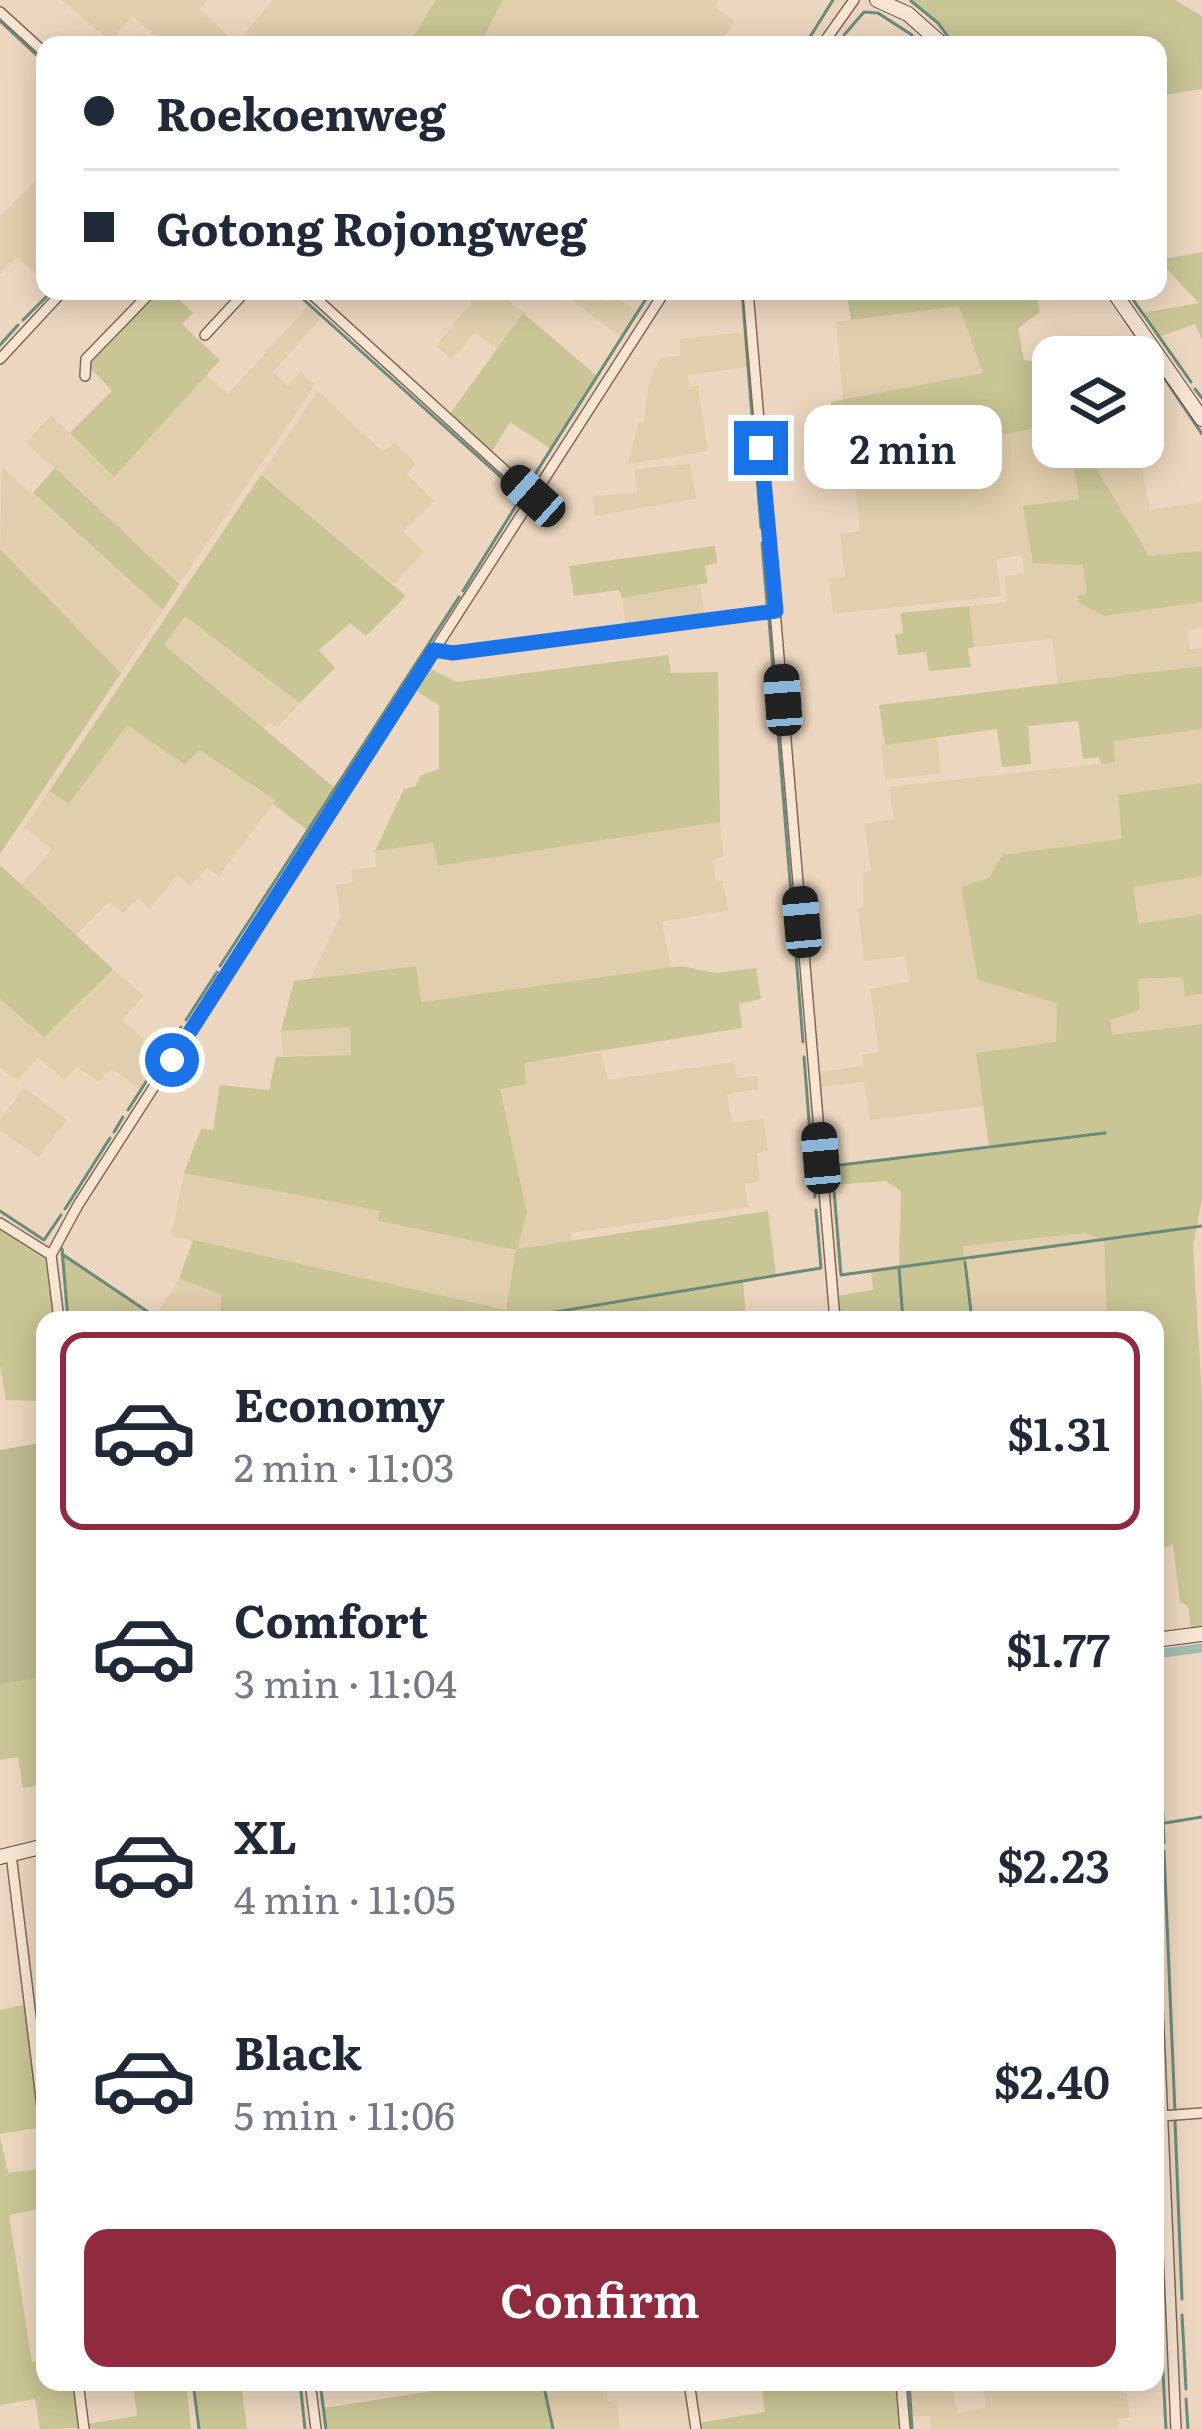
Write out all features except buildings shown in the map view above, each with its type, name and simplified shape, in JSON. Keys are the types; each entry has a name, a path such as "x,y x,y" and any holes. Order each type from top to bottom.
{"street":[{"path":"828,36 854,0"},
{"path":"877,0 908,14 933,36"},
{"path":"0,12 36,45"},
{"path":"0,359 55,300"},
{"path":"85,376 86,359 143,300"},
{"path":"205,335 238,300"},
{"path":"318,300 533,496"},
{"path":"58,1311 51,1255 78,1205 658,300"},
{"path":"749,300 834,1311"},
{"path":"1119,300 1202,419"},
{"path":"434,650 453,653 776,611"},
{"path":"0,1223 51,1255"},
{"path":"1164,1639 1202,1634"},
{"path":"36,1848 6,1855 36,2067"},
{"path":"1164,2116 1202,2113"},
{"path":"1164,2161 1176,2429"},
{"path":"79,2391 84,2429"},
{"path":"311,2391 316,2429"},
{"path":"690,2391 696,2429"},
{"path":"902,2391 905,2429"}],"shaded area":[{"path":"61,0 207,0 200,10 229,36 154,36 133,16 115,36 104,36"},
{"path":"273,0 436,0 414,36 243,36"},
{"path":"436,0 503,0 485,36 414,36"},
{"path":"503,0 719,0 715,8 735,21 725,36 485,36"},
{"path":"910,0 1175,0 1202,16 1202,89 1167,95 1167,36 947,36"},
{"path":"36,180 36,274 17,257 0,274 0,217"},
{"path":"1202,252 1202,340 1195,324 1158,336 1143,313 1199,303 1167,269 1167,258"},
{"path":"149,300 180,300 193,313 182,324 220,360 114,477 70,433 112,391 88,365"},
{"path":"473,300 509,300 523,313 497,349 475,333 452,360 436,346"},
{"path":"572,300 620,300 639,313 621,338"},
{"path":"848,300 1038,300 1040,312 1018,328 1024,360 1032,361 1032,429 833,453 831,402 983,373 959,306 851,320"},
{"path":"309,305 322,317 273,372 288,386 301,372 315,385 179,584 26,442 51,415 114,476 207,374 228,394"},
{"path":"959,305 984,374 843,400 836,322"},
{"path":"523,313 597,376 551,449 510,422 491,453 449,415"},
{"path":"745,332 748,367 688,375 689,387 698,386 708,451 628,464 660,358 680,356 680,339"},
{"path":"318,391 383,452 395,442 416,463 407,474 434,501 403,531 424,553 394,584 261,475"},
{"path":"1032,429 1032,468 1142,468 1150,510 1202,502 1202,551 1149,557 1079,500 1088,593 1104,616 1202,602 1202,627 1187,630 1190,649 1202,648 1202,666 1058,685 1052,639 974,647 969,606 1007,602 1005,576 1024,574 1022,555 996,559 1001,596 833,614 829,579 845,576 840,534 860,531 851,452"},
{"path":"690,464 696,499 595,516 592,496 637,493 635,469"},
{"path":"2,467 163,610 121,673 0,549"},
{"path":"55,468 179,584 163,610 33,493"},
{"path":"1074,468 1096,468 1149,556 1202,551 1202,602 1104,616 1079,603 1078,596 1087,593 1083,565 1033,563 1023,506 1079,499"},
{"path":"261,475 406,596 366,636 350,623 319,650 335,668 300,703 185,616 164,645 335,788 307,830 273,804 275,800 199,750 185,765 127,725 69,804 49,791"},
{"path":"715,546 717,563 705,566 708,583 622,598 619,590 574,596 569,566"},
{"path":"0,549 121,673 0,854"},
{"path":"700,585 705,618 626,629 622,598"},
{"path":"969,606 974,647 968,648 971,667 929,671 926,652 898,655 895,635 903,633 900,613"},
{"path":"185,616 300,703 277,728 269,722 263,728 163,645"},
{"path":"668,655 671,673 718,672 720,822 438,866 433,843 375,851 404,789 439,769 439,705 415,690 429,668 457,682"},
{"path":"1202,666 1202,729 1114,741 1115,762 1083,759 1078,721 1028,726 1031,764 1002,767 997,729 885,745 879,705"},
{"path":"126,725 185,765 198,750 275,801 219,876 207,867 191,886 177,875 150,909 139,898 123,913 110,901 76,935 21,885 52,849 24,827 49,791 70,804"},
{"path":"1202,729 1202,783 1118,795 1123,839 1002,855 1057,1003 1056,1042 977,1053 984,1106 870,1120 864,1082 819,1087 819,1072 863,1066 862,1055 879,1052 870,989 909,982 905,956 864,961 858,908 864,907 862,873 871,871 864,824 894,819 889,787 1115,762 1114,741"},
{"path":"937,738 941,773 885,780 881,745"},
{"path":"1202,783 1202,876 1133,887 1139,924 1202,914 1202,994 1185,996 1183,977 1138,979 1140,1010 1110,1020 1112,1035 1202,1024 1202,1199 1193,1245 1202,1397 1202,1628 1191,1629 1188,1606 1180,1602 1173,1544 1164,1548 1164,1311 1107,1311 1104,1240 1085,1233 963,1246 971,1311 837,1311 836,1296 873,1290 871,1270 899,1265 901,1191 886,1181 833,1185 832,1166 989,1147 976,1053 1056,1042 1057,1003 978,980 961,887 989,878 1002,855 1122,839 1118,795"},
{"path":"720,822 724,857 713,860 728,910 662,922 671,967 420,1002 415,966 310,979 340,917 336,885 353,882 351,870 376,867 375,851 433,843 439,866"},
{"path":"0,865 113,969 44,1037 0,999"},
{"path":"1202,876 1202,914 1139,924 1133,886"},
{"path":"416,966 421,1002 680,966 716,973 756,968 761,999 739,1004 742,1028 524,1063 526,1084 500,1089 527,1212 517,1249 768,1211 776,1275 743,1281 745,1311 220,1311 222,1294 179,1279 193,1240 506,1310 516,1250 378,1221 380,1211 184,1173 201,1129 213,1130 220,1085 269,1090 276,1057 351,1055 350,1027 281,1031 294,981"},
{"path":"113,969 144,996 122,1020 164,1059 140,1091 112,1068 99,1082 77,1067 64,1080 38,1057 17,1081 0,1067 0,999 44,1036"},
{"path":"1184,977 1185,996 1202,994 1202,1024 1112,1035 1110,1020 1140,1010 1138,979"},
{"path":"350,1026 351,1055 283,1056 281,1031"},
{"path":"601,1053 608,1080 734,1062 737,1078 757,1076 759,1089 727,1094 732,1123 764,1119 768,1151 757,1153 760,1181 745,1184 748,1207 572,1233 571,1241 517,1250 506,1311 171,1236 184,1173 380,1211 379,1222 516,1250 527,1212 500,1088 523,1063"},
{"path":"25,1088 67,1120 38,1157 0,1130 0,1119"},
{"path":"0,1227 48,1257 54,1311 36,1311 36,1401 6,1400 0,1365"},
{"path":"1085,1233 1104,1239 1107,1311 971,1311 962,1246"},
{"path":"62,1254 147,1311 67,1311"},
{"path":"179,1279 222,1294 220,1311 159,1311"},
{"path":"36,1444 36,1678 0,1685 0,1450"},
{"path":"36,1678 36,1786 23,1788 18,1757 0,1760 0,1685"},
{"path":"28,2004 36,2128 0,2134 0,2010"},
{"path":"0,2137 8,2173 36,2169 36,2210 9,2215 32,2362 36,2361 36,2391 75,2391 79,2428 40,2429 35,2399 0,2405"},
{"path":"134,2391 187,2391 191,2429 87,2429 86,2424 137,2416"},
{"path":"194,2391 242,2391 247,2429 199,2429"},
{"path":"433,2391 545,2391 553,2429 326,2429 324,2408"},
{"path":"545,2391 606,2391 608,2401 617,2400 620,2429 553,2429"},
{"path":"762,2391 898,2391 901,2429 699,2429 698,2423 765,2412"},
{"path":"910,2391 953,2391 957,2413 986,2408 983,2391 1122,2391 1127,2393 1130,2418 1118,2419 1119,2429 932,2429 930,2416 911,2416"}],"waterway":[{"path":"811,36 833,0"},
{"path":"911,1 947,36"},
{"path":"844,35 864,12 878,13 912,35"},
{"path":"0,21 36,55"},
{"path":"23,320 43,300"},
{"path":"304,300 522,496 463,591"},
{"path":"532,479 645,300"},
{"path":"743,300 761,528"},
{"path":"1133,300 1191,382"},
{"path":"1123,317 1202,434"},
{"path":"0,345 18,325"},
{"path":"1195,389 1202,398"},
{"path":"762,543 767,604"},
{"path":"220,966 459,597"},
{"path":"769,620 803,1042"},
{"path":"186,1020 217,972"},
{"path":"128,1110 181,1027"},
{"path":"804,1057 815,1197"},
{"path":"114,1132 123,1117"},
{"path":"1105,1133 832,1166 841,1275 1202,1226"},
{"path":"65,1209 110,1138"},
{"path":"561,1311 821,1268 816,1210"},
{"path":"0,1211 44,1240 61,1215"},
{"path":"62,1249 67,1311"},
{"path":"62,1254 147,1311"},
{"path":"965,1262 971,1311"},
{"path":"899,1268 902,1311"},
{"path":"1164,1653 1202,1648"},
{"path":"1165,1823 1202,1817"},
{"path":"1164,1851 1175,2113"},
{"path":"1175,2121 1182,2299"},
{"path":"1182,2315 1186,2389"},
{"path":"194,2391 199,2429"},
{"path":"301,2391 305,2429"},
{"path":"321,2391 326,2429"},
{"path":"545,2391 553,2429"},
{"path":"910,2391 912,2429"},
{"path":"1164,2391 1166,2429"},
{"path":"1186,2399 1188,2429"}],"route":[{"path":"172,1060 434,650 453,653 776,611 761,448"}]}
